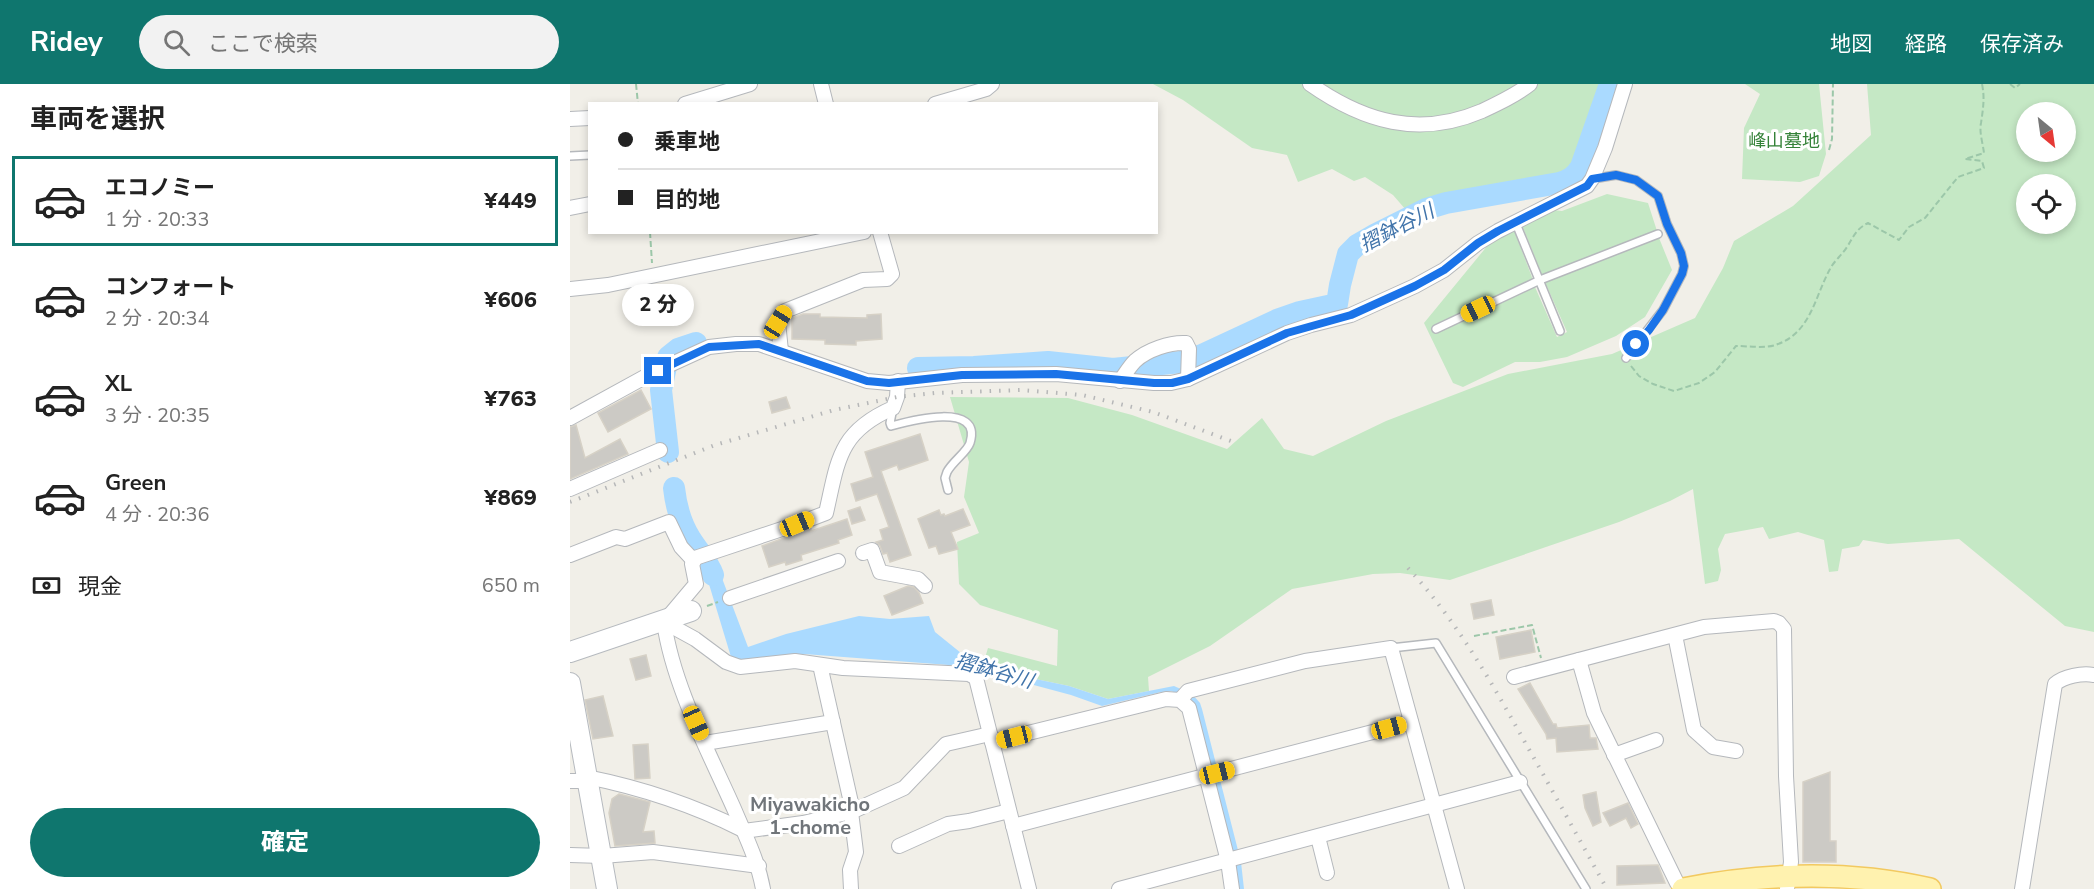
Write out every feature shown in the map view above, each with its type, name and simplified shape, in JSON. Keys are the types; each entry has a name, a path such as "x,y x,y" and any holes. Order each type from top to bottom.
{"main road":[{"path":"1784,886 1860,877 1930,889"},
{"path":"1680,886 1718,882 1832,889"}],"street":[{"path":"692,102 750,84"},
{"path":"941,102 992,84"},
{"path":"1310,84 1351,109 1381,120 1428,125 1469,116 1498,104 1530,84"},
{"path":"570,418 658,371 709,347 759,344 867,381 889,383 962,375 1056,374 1154,383 1172,383 1188,379 1287,333 1351,315 1415,286 1444,270 1478,243 1515,221 1587,186 1605,148 1625,84"},
{"path":"570,119 588,118"},
{"path":"570,208 588,204"},
{"path":"570,289 620,283 854,234"},
{"path":"781,351 778,322 785,311 863,280 887,279 892,274 881,234"},
{"path":"1120,381 1134,362 1143,355 1176,342 1186,343 1189,349 1188,379"},
{"path":"763,889 759,866 683,689 666,636 664,622 696,584 692,564 698,558 825,513 838,461 848,439 874,417 893,408 897,397 898,381"},
{"path":"570,489 660,450"},
{"path":"570,555 616,537 625,539 669,522 681,547 698,558"},
{"path":"863,553 872,550 880,572 918,579 926,586"},
{"path":"729,597 838,561"},
{"path":"570,652 691,611"},
{"path":"664,622 695,639 726,662 740,667 795,661 843,668 969,674 976,678 1029,889"},
{"path":"1514,677 1704,627 1779,622 1784,629 1786,776 1791,862 1784,886"},
{"path":"1675,635 1694,730 1713,747 1736,751"},
{"path":"582,780 610,782 676,800 743,830 803,823 851,812 904,788 946,744 991,738 1184,696 1305,661 1391,648 1457,889"},
{"path":"1580,660 1594,713 1680,886"},
{"path":"820,665 852,807 856,852 850,870 851,889"},
{"path":"2022,889 2055,684 2060,679 2087,674 2094,675"},
{"path":"570,682 582,780 602,856 607,889"},
{"path":"1184,696 1212,775 1234,859 1232,889"},
{"path":"705,743 833,722"},
{"path":"1013,826 1411,722"},
{"path":"1614,755 1656,740"},
{"path":"1119,889 1520,782"},
{"path":"719,818 732,804"},
{"path":"898,846 948,824 1009,811"},
{"path":"1318,837 1327,873"},
{"path":"570,855 602,856 653,852 759,866"}],"lane":[{"path":"570,156 588,155"},
{"path":"1592,179 1616,175 1636,180 1658,196 1684,266 1663,310 1626,358"},
{"path":"1515,221 1560,331"},
{"path":"1436,328 1539,280 1658,234"},
{"path":"893,408 891,426 926,417 950,417 963,420 968,424 970,443 947,472 945,478 948,490"},
{"path":"1391,648 1436,643 1586,889"}],"path":[{"path":"636,84 638,102"},
{"path":"1829,150 1832,139 1833,84"},
{"path":"1626,358 1639,376 1653,384 1674,391 1699,383 1714,372 1736,346 1776,345 1798,332 1816,306 1820,290 1831,267 1847,247 1857,229 1868,223 1899,240 1909,226 1925,218 1958,177 1984,168 1982,161 1965,159 1984,153 1980,124 1983,117 1982,84"},
{"path":"2010,84 2015,88 2020,84"},
{"path":"1474,636 1532,625 1544,669"}],"green space":[{"path":"1153,84 1613,84 1593,153 1586,165 1567,186 1439,210 1406,210 1393,195 1365,177 1354,181 1332,169 1298,182 1287,155 1252,148 1183,100"},
{"name":"峰山墓地","path":"1745,84 1819,84 1826,154 1819,176 1800,182 1742,179 1744,128 1760,94"},
{"path":"1867,84 2094,84 2094,632 2065,626 1959,539 1888,544 1863,540 1859,546 1842,549 1838,571 1829,572 1824,540 1798,532 1769,539 1763,527 1725,534 1718,549 1721,570 1718,581 1705,584 1693,489 1619,522 1450,580 1400,573 1373,574 1292,589 1210,646 1148,677 1149,691 1108,699 1069,686 1026,677 984,661 988,648 1057,666 1058,630 980,605 959,584 957,542 979,533 964,497 969,462 950,397 1068,398 1132,415 1227,449 1262,418 1284,449 1313,456 1386,421 1508,374 1612,354 1695,318 1723,268 1734,241 1793,206 1871,135"},
{"path":"1607,194 1648,203 1657,231 1542,275 1522,225 1553,210 1562,211"},
{"path":"1514,230 1533,280 1433,326 1436,332 1535,287 1557,337 1567,332 1545,282 1659,238 1672,270 1645,317 1616,336 1567,357 1540,362 1515,362 1463,387 1453,383 1424,323 1488,245"}],"water":[{"path":"714,557 748,647 786,634 859,616 890,619 929,616 935,632 961,653 1026,677 1069,686 1108,699 1174,686 1192,694 1202,709 1241,862 1244,889 1238,889 1179,694 1171,691 1161,692 1102,706 1071,695 962,666 804,654 739,660 731,657 702,561"}],"building":[{"path":"803,314 820,314 820,317 867,318 867,315 881,314 882,339 856,341 856,345 825,344 825,340 792,339 792,318"},
{"path":"641,390 651,409 608,432 598,413"},
{"path":"786,397 790,408 772,413 769,402"},
{"path":"576,425 585,458 620,439 628,454 570,479 570,427"},
{"path":"920,434 928,460 899,470 897,465 881,471 911,555 890,562 887,553 883,554 876,542 883,540 880,530 889,527 877,494 856,501 851,484 873,477 865,452"},
{"path":"860,507 865,520 852,524 848,511"},
{"path":"963,509 970,525 951,532 958,549 939,554 936,546 929,548 918,519 939,510 941,515 945,516"},
{"path":"847,519 852,535 838,540 839,543 801,555 802,560 769,567 762,546 811,528 811,531"},
{"path":"908,586 914,587 923,603 892,615 884,596"},
{"path":"1491,600 1494,615 1474,619 1471,604"},
{"path":"1531,630 1535,652 1500,659 1496,637"},
{"path":"646,655 651,676 636,680 630,659"},
{"path":"1530,683 1557,728 1589,725 1590,738 1596,738 1598,749 1557,752 1556,738 1547,739 1518,689"},
{"path":"603,696 613,736 593,739 585,700"},
{"path":"648,744 650,778 635,779 633,745"},
{"path":"1830,772 1830,841 1836,841 1836,862 1803,862 1803,782"},
{"path":"1596,792 1601,822 1593,826 1585,808 1583,795"},
{"path":"619,794 650,802 643,832 654,831 655,843 615,846 609,813 612,799"},
{"path":"1628,803 1638,824 1631,828 1626,818 1610,826 1603,813"},
{"path":"1658,865 1665,883 1617,885 1617,866"}],"waterway":[{"name":"摺鉢谷川","path":"918,368 1048,362 1113,369 1181,362 1202,355 1277,320 1300,312 1337,304 1348,254 1357,245 1376,234 1426,209 1446,203 1559,183 1577,173 1610,84"},
{"name":"摺鉢谷川","path":"668,452 661,390 668,357 678,349 696,343"},
{"name":"摺鉢谷川","path":"674,488 677,508 684,526 713,575"}],"railway":[{"path":"570,502 715,445 834,410 897,397 935,393 1021,390 1082,395 1153,412 1231,441"},
{"path":"1408,568 1442,609 1487,676 1607,889"}],"district":[{"name":"Miyawakicho 1-chome","path":"810,816"}],"route":[{"path":"658,371 709,347 759,344 867,381 889,383 962,375 1056,374 1120,381 1172,383 1188,379 1287,333 1351,315 1385,301 1444,270 1478,243 1515,221 1587,186 1592,179 1616,175 1636,180 1658,196 1684,266 1663,310 1636,344"}]}
